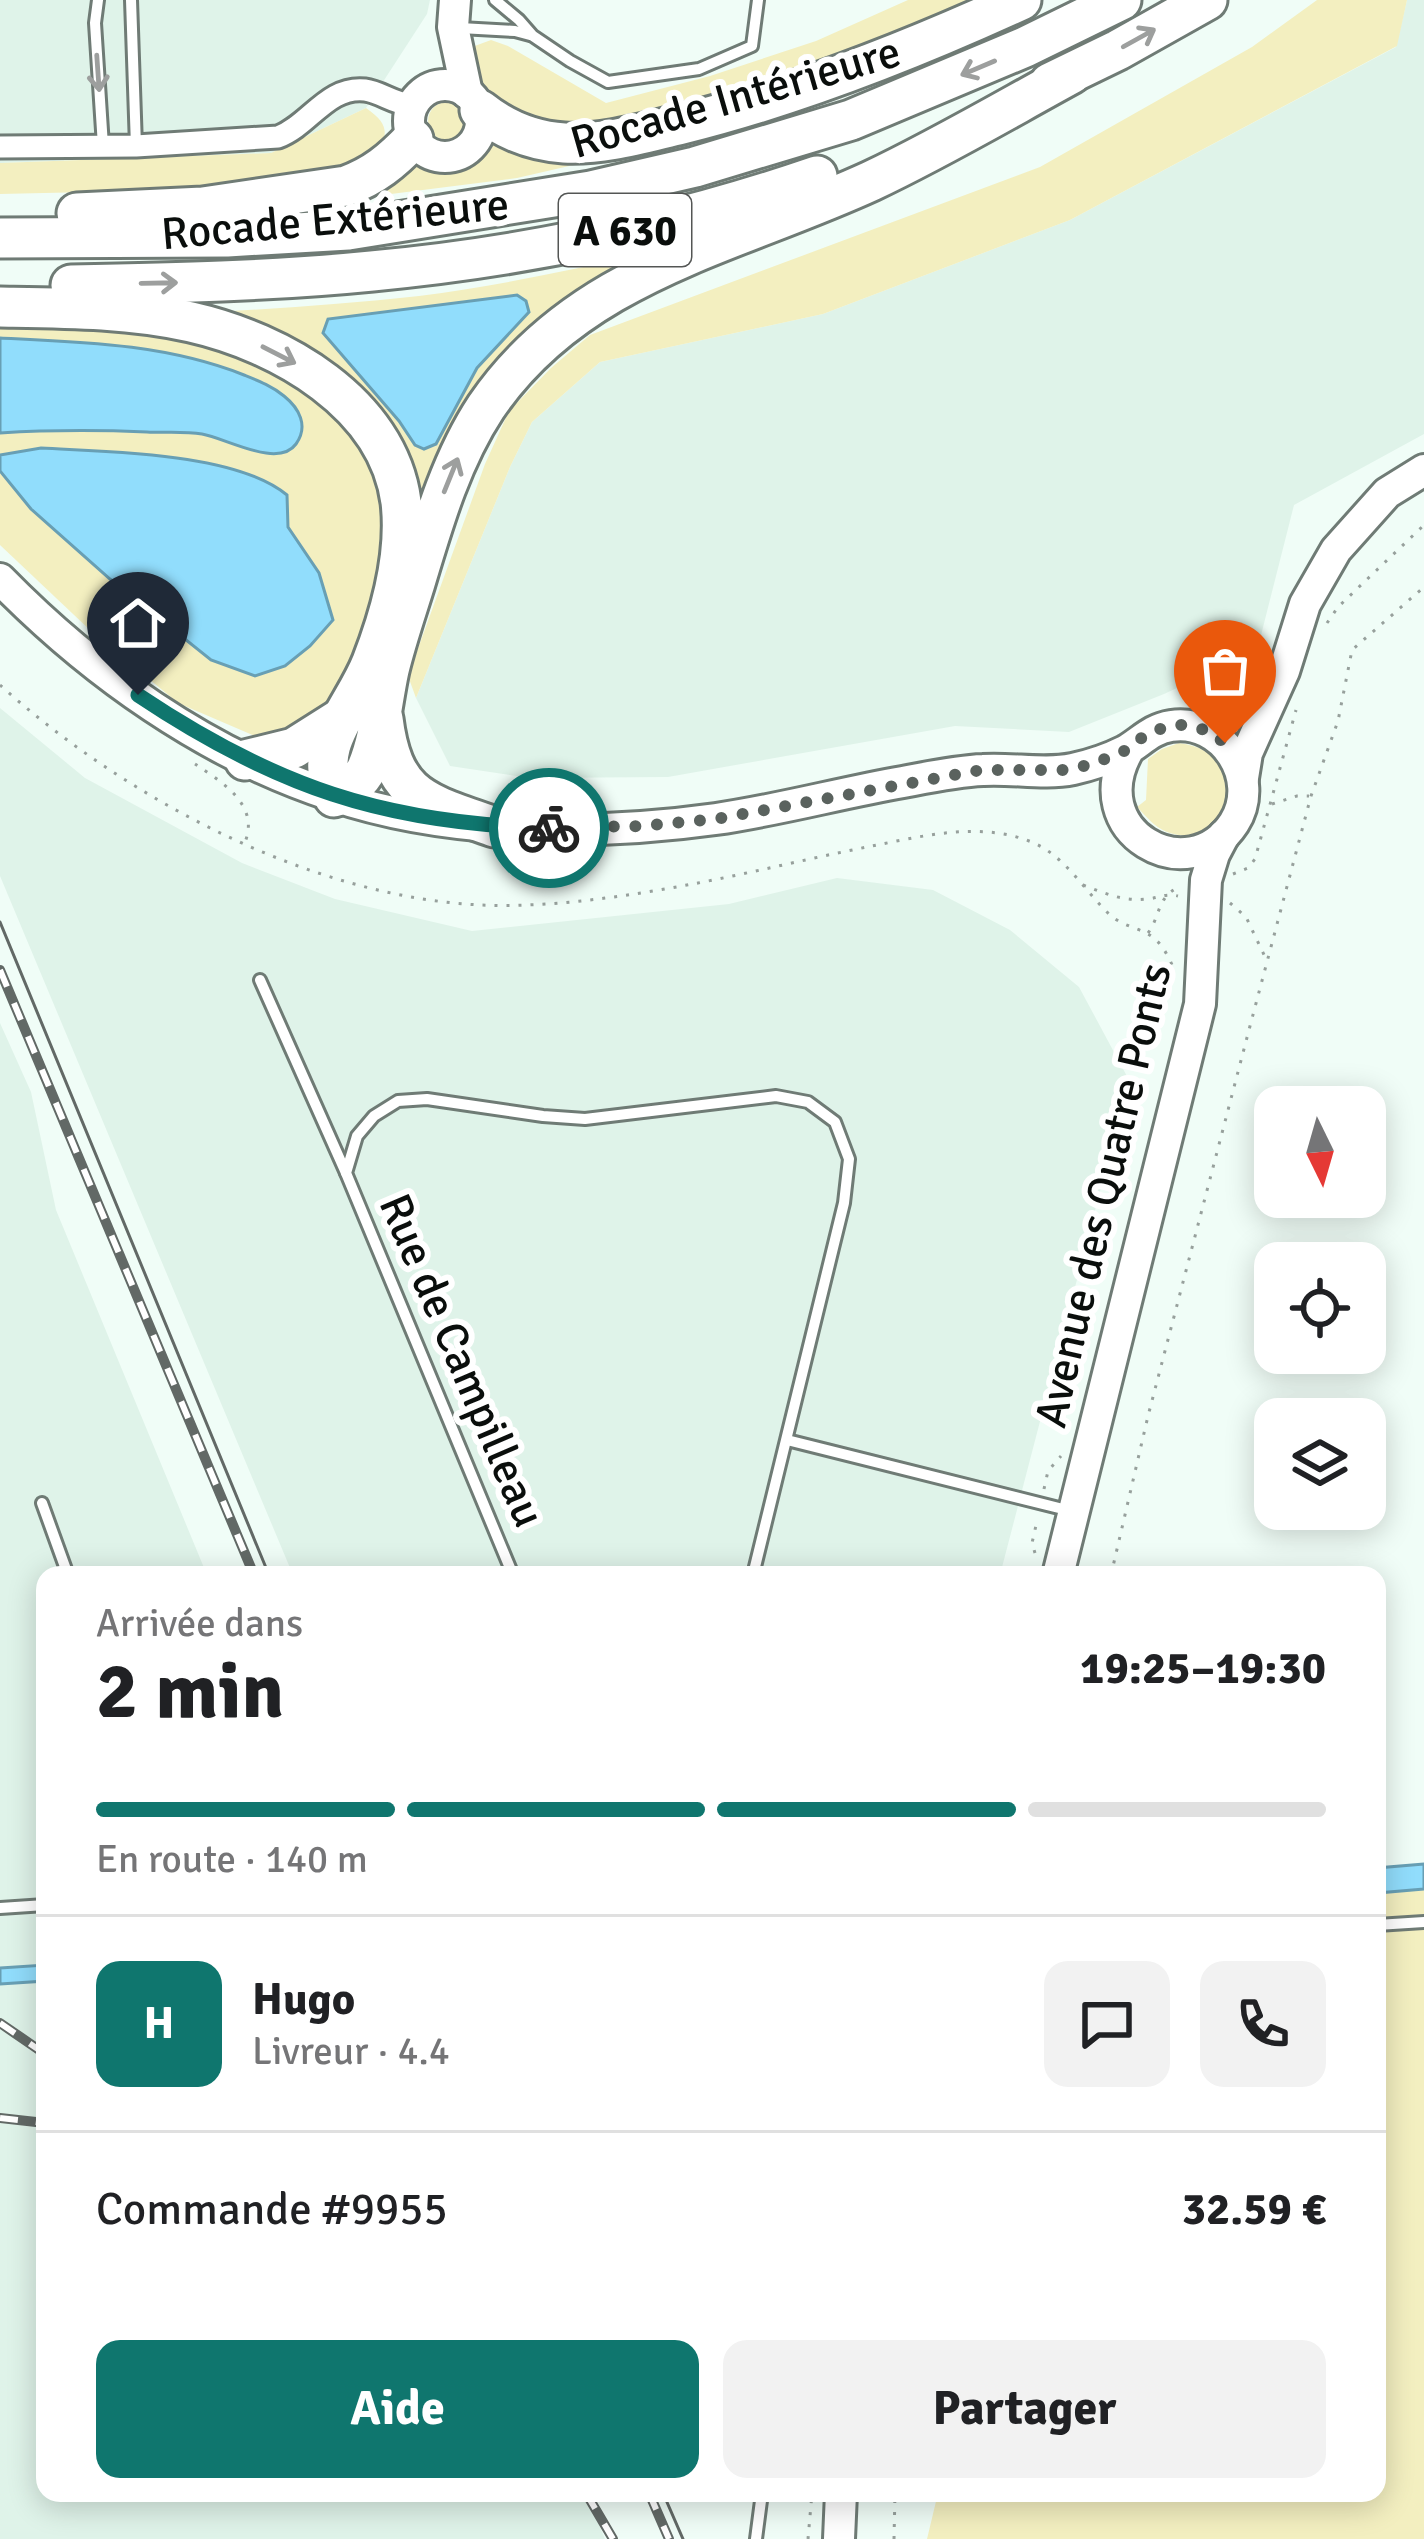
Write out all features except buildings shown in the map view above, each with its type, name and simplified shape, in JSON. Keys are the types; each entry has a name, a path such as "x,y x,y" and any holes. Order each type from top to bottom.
{"highway":[{"path":"474,102 496,124 531,139 590,143 624,138 718,115 833,77 1021,0"},
{"name":"Rocade Intérieure","path":"0,238 188,238 348,230 591,191 695,167 851,120 1025,47 1121,0"},
{"name":"Rocade Extérieure","path":"0,285 312,277 546,247 675,219 753,198 924,137 1071,74 1207,0"},
{"path":"334,797 326,775 331,741 362,712 389,667 458,458 486,408 520,363 554,330 619,286 871,181 1071,74"},
{"path":"0,218 203,207 346,187 390,163 419,110"},
{"path":"0,307 117,311 193,322 264,347 312,373 340,394 369,426 395,479 402,539 398,577 362,712"},
{"path":"245,760 294,748 362,712"},
{"path":"362,712 386,740 393,766 406,787 432,804 494,827"}],"main road":[{"path":"454,14 482,122 479,134 464,152 441,158 420,148 419,110 454,14"},
{"path":"419,110 447,85 474,102"},
{"path":"1142,841 1184,853 1205,848 1237,819 1247,753 1286,700 1306,604 1336,550 1387,494 1424,470"},
{"path":"0,580 108,675 245,760 371,807 494,827 620,827 716,819 981,770 1066,770 1129,749 1156,730 1218,723 1286,700"},
{"path":"1189,725 1225,743 1243,778"},
{"path":"1121,817 1116,782 1129,749"},
{"path":"1066,770 1100,791 1142,841 1197,883"},
{"name":"Avenue des Quatre Ponts","path":"1060,1566 1200,1004 1203,940 1197,883 1224,835"},
{"path":"839,2539 841,2502"}],"street":[{"path":"0,147 136,146 278,136 295,131 333,95 350,91 367,90 419,110"}],"lane":[{"path":"98,0 95,23 103,146"},
{"path":"130,0 136,146"},
{"path":"495,0 533,36 608,82 699,69 752,46 758,0"},
{"path":"454,14 533,36"},
{"name":"Rue de Campilleau","path":"260,980 509,1566"},
{"name":"Rue de Campilleau","path":"346,1173 357,1136 374,1116 398,1101 427,1099 585,1118 776,1096 808,1102 835,1122 849,1159 844,1202 755,1566"},
{"path":"787,1441 1074,1512"},
{"path":"42,1503 65,1566"},
{"path":"0,1908 36,1906"},
{"path":"1386,1924 1424,1922"},
{"path":"756,2539 760,2502"}],"path":[{"path":"1323,628 1424,525"},
{"path":"1114,1566 1148,1416 1311,796 1338,721 1352,650 1424,587"},
{"path":"0,685 81,749 212,826 305,867 389,892 481,905 582,900 696,884 935,834 986,832 1030,841 1050,852 1111,916 1146,933 1167,893 1238,873 1253,864 1271,804 1286,700"},
{"path":"1271,804 1311,796"},
{"path":"808,2539 811,2502"},
{"path":"893,2539 895,2502"}],"shaded area":[{"path":"0,0 430,0 427,14 366,108 271,153 0,163"},
{"path":"908,0 981,0 767,83 622,126 571,131 524,119 483,96 464,65 472,47 491,40 606,103 816,41"},
{"path":"1317,0 1407,0 1397,46 1070,220 823,314 600,362 532,422 416,698 408,676 509,411 590,335 1040,167 1252,47"},
{"path":"1407,0 1424,0 1424,434 1294,505 1257,651 1069,732 955,726 668,777 530,778 450,766 416,698 532,422 600,362 823,314 1070,220 1396,47"},
{"path":"447,102 461,107 466,121 461,135 447,140 433,135 428,121 433,107"},
{"path":"366,108 381,121 385,133 372,163 263,188 0,194 0,163 271,153"},
{"path":"498,139 617,155 517,178 383,195 378,180 405,157 434,169 457,171 477,162"},
{"path":"656,252 578,294 416,539 393,435 198,313 419,296"},
{"path":"0,323 102,328 187,340 271,370 334,414 370,462 385,529 375,597 347,682 311,724 257,737 178,703 91,631 0,545"},
{"path":"0,708 85,778 242,863 335,899 472,931 729,904 837,878 933,890 1010,930 1079,987 1129,1080 1002,1566 289,1566 0,876"},
{"path":"1179,743 1205,751 1221,765 1228,782 1219,817 1206,829 1188,835 1162,830 1137,807 1146,800 1148,759"},
{"path":"0,1023 31,1092 56,1210 203,1566 36,1566 36,2502 590,2502 605,2539 0,2539"},
{"path":"1386,1884 1424,1886 1424,2539 927,2539 936,2502 1386,2502"}],"water":[{"path":"517,295 526,301 529,312 477,368 436,444 424,449 415,445 323,333 328,319"},
{"path":"0,338 124,346 215,365 275,389 294,406 302,431 296,444 277,454 188,433 0,433"},
{"path":"41,448 204,462 264,481 287,495 288,527 319,573 333,620 285,666 255,676 211,660 31,509 0,471 0,455"},
{"path":"1424,1864 1424,1889 1386,1892 1386,1867"},
{"path":"36,1966 36,1982 0,1984 0,1968"}],"tram line":[{"path":"0,922 265,1566"},
{"path":"667,2502 683,2539"}],"railway":[{"path":"0,970 250,1566"},
{"path":"0,2023 36,2048"},
{"path":"0,2118 36,2122"},
{"path":"591,2502 613,2539"},
{"path":"653,2502 669,2539"}],"way so far":[{"path":"549,828 716,819 981,770 1066,770 1129,749 1147,733 1174,725 1208,731 1225,743"}],"route":[{"path":"138,695 245,760 334,797 448,821 549,828"}]}
